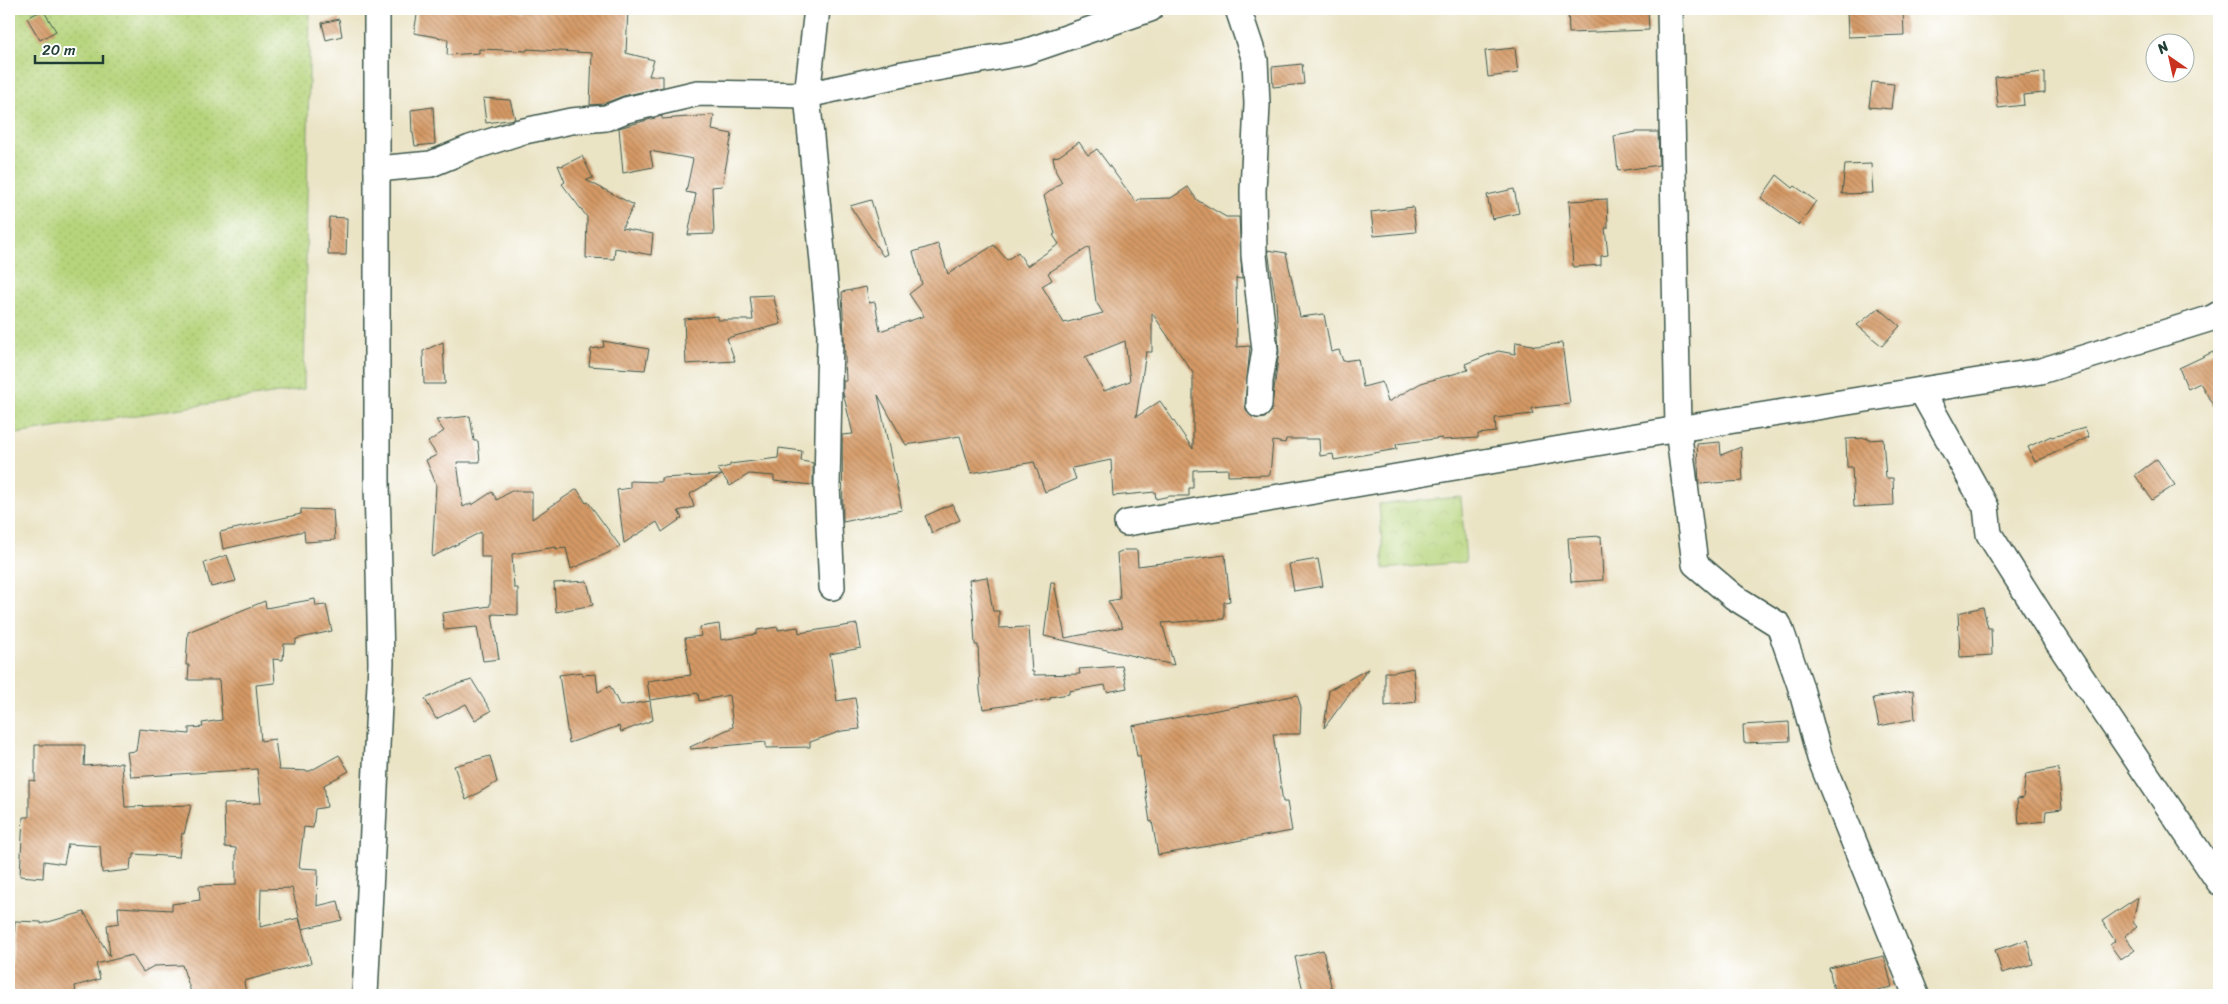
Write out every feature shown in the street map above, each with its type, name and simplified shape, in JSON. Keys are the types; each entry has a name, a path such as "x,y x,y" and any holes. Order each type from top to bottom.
{"street":[{"path":"365,995 381,663 377,481 377,9"},
{"path":"817,9 807,96 830,335 827,486 832,587"},
{"path":"377,169 431,164 470,148 520,132 571,120 606,118 626,110 698,93 807,96 903,74 1025,52 1150,9"},
{"path":"1238,9 1254,60 1257,104 1253,191 1254,255 1265,350 1260,380 1259,405"},
{"path":"1670,9 1678,429 1695,564 1734,597 1779,625 1800,685 1820,758 1916,995"},
{"path":"1127,523 1678,429 2042,371 2217,320"},
{"path":"1921,390 1986,507 1989,534 2053,635 2219,882"}],"green space":[{"path":"9,9 310,9 304,389 9,435"},
{"path":"1461,497 1466,562 1384,569 1379,504"}],"building":[{"path":"418,9 487,9 523,12 523,9 628,9 626,53 654,60 649,76 663,76 663,87 623,96 603,104 590,105 592,53 527,49 527,51 479,49 479,53 447,55 448,39 414,33"},
{"path":"1568,9 1648,9 1649,30 1569,33"},
{"path":"1847,9 1903,9 1904,35 1848,37"},
{"path":"43,10 56,31 40,40 27,18"},
{"path":"339,19 342,36 326,40 322,23"},
{"path":"1515,48 1518,73 1488,77 1485,51"},
{"path":"1302,64 1304,84 1273,87 1272,67"},
{"path":"2045,72 2045,93 2023,95 2024,105 1998,108 1995,77"},
{"path":"1872,82 1894,84 1891,109 1869,107"},
{"path":"483,98 510,100 515,119 486,123"},
{"path":"433,107 435,144 415,146 412,133 411,110"},
{"path":"714,115 712,130 732,134 722,186 712,187 714,234 688,235 696,194 686,192 693,159 650,151 653,167 623,173 619,128 662,116 662,119"},
{"path":"1637,132 1658,132 1659,165 1618,171 1614,136"},
{"path":"1079,142 1088,155 1097,149 1136,202 1139,199 1171,198 1188,187 1197,200 1226,217 1239,217 1242,279 1236,278 1237,347 1250,346 1245,404 1247,412 1252,417 1265,418 1271,412 1279,352 1276,303 1268,250 1286,253 1300,317 1324,314 1331,352 1339,350 1343,361 1358,359 1363,387 1382,382 1388,402 1421,383 1468,370 1465,364 1498,351 1515,354 1516,342 1537,346 1562,343 1570,404 1532,408 1533,414 1495,418 1496,432 1478,434 1478,438 1442,440 1442,438 1396,444 1397,449 1334,460 1333,454 1320,456 1319,439 1286,439 1285,443 1273,441 1270,475 1228,476 1228,469 1193,470 1193,488 1189,488 1189,496 1170,496 1156,499 1155,492 1113,496 1111,460 1072,468 1076,479 1045,492 1034,462 971,473 960,436 906,445 878,395 902,510 843,522 842,435 853,434 843,393 843,381 846,381 842,292 866,287 869,303 875,302 880,331 924,316 909,294 922,284 913,252 938,244 948,274 994,245 1007,260 1018,252 1027,266 1059,244 1053,235 1055,234 1044,196 1062,182 1056,172 1053,157 1059,156","holes":["1089,247 1096,302 1103,313 1064,323 1042,286 1052,280 1048,273","1152,313 1193,373 1193,449 1160,401 1136,417 1146,352 1152,352","1125,341 1130,381 1104,391 1085,357"]},
{"path":"582,156 593,178 586,180 634,205 622,228 653,234 651,255 615,248 614,259 586,258 587,217 562,184 565,182 558,165 562,166"},
{"path":"1871,164 1873,193 1842,194 1845,165"},
{"path":"1777,175 1793,188 1795,186 1816,201 1799,225 1761,198"},
{"path":"1514,189 1519,213 1492,219 1487,195"},
{"path":"1607,199 1608,228 1605,228 1608,255 1601,256 1601,265 1573,267 1569,201"},
{"path":"871,200 887,254 883,256 850,206"},
{"path":"1413,207 1416,232 1374,236 1371,212"},
{"path":"329,217 347,218 346,255 328,255"},
{"path":"773,295 781,324 727,338 735,361 686,364 684,319 718,316 718,320 753,320 750,296"},
{"path":"1879,308 1900,326 1882,346 1857,325"},
{"path":"603,341 649,349 645,370 589,366 591,349 604,347"},
{"path":"443,342 445,384 424,384 423,351"},
{"path":"2213,352 2219,367 2219,415 2200,383 2188,389 2179,368"},
{"path":"470,416 474,441 478,441 480,462 457,462 463,507 471,503 472,505 492,492 497,500 511,491 532,491 532,519 577,489 620,546 571,569 566,548 556,549 556,547 512,554 514,588 518,588 518,615 492,614 499,659 483,661 477,627 444,630 442,613 490,606 491,557 481,557 481,532 432,557 436,484 426,460 437,455 428,442 444,431 436,420"},
{"path":"2085,428 2089,437 2035,462 2028,447 2051,436"},
{"path":"1868,438 1868,440 1883,439 1886,478 1893,478 1894,505 1854,507 1852,467 1847,467 1846,439"},
{"path":"1720,442 1721,455 1741,447 1743,481 1699,484 1697,444"},
{"path":"779,448 802,451 801,461 813,463 813,485 774,481 774,476 749,474 730,486 718,469 730,466 730,464 778,458"},
{"path":"2157,459 2175,485 2152,500 2135,475"},
{"path":"722,475 690,494 694,507 678,511 682,518 662,532 657,522 624,543 617,490 630,488 630,481 661,482 661,478"},
{"path":"952,504 960,520 932,533 925,516"},
{"path":"301,509 333,510 335,540 305,542 304,531 223,549 220,532 301,514"},
{"path":"1601,536 1603,580 1571,582 1568,538"},
{"path":"1124,550 1137,550 1138,566 1225,555 1230,601 1224,602 1224,619 1162,623 1174,665 1044,636 1051,582 1054,582 1065,638 1123,627 1108,601 1120,599 1117,553"},
{"path":"227,555 236,581 211,587 204,563"},
{"path":"1318,559 1323,586 1294,591 1289,564"},
{"path":"987,577 993,611 999,611 999,628 1029,627 1032,672 1034,672 1034,675 1080,674 1079,669 1122,666 1127,688 1107,692 1105,685 1069,691 1069,694 1050,697 1051,699 983,709 980,691 978,645 975,645 969,580"},
{"path":"587,581 593,605 556,612 554,583"},
{"path":"315,599 316,606 326,605 332,631 296,639 296,644 284,644 283,660 273,659 275,683 256,685 261,741 275,739 279,770 310,771 339,755 349,771 324,785 327,807 315,809 313,828 304,827 299,868 318,869 317,906 338,901 342,920 302,929 292,888 261,889 260,927 299,918 311,963 244,981 246,995 192,995 182,965 154,966 143,972 132,955 96,964 100,979 75,986 76,995 9,995 9,964 12,964 15,921 41,922 41,924 84,912 110,957 107,925 119,923 118,907 172,910 172,904 200,900 199,886 236,885 236,848 225,847 224,804 261,803 257,769 131,777 127,752 136,751 139,729 189,734 189,728 203,727 202,723 222,720 219,680 188,680 189,665 186,665 188,632 265,601 266,608"},
{"path":"1983,607 1988,628 1991,628 1992,655 1960,657 1958,613"},
{"path":"719,624 721,640 757,634 757,630 778,627 778,630 798,627 799,633 857,624 861,648 830,654 837,701 855,698 860,729 842,731 810,742 810,747 766,748 766,742 691,749 690,747 733,727 729,695 699,701 698,693 650,700 647,681 691,675 685,638 701,636 700,627"},
{"path":"1413,668 1416,702 1385,706 1385,672"},
{"path":"1368,669 1324,728 1329,690"},
{"path":"582,672 582,675 596,674 598,692 610,686 620,706 650,701 653,720 621,732 619,726 569,743 559,675"},
{"path":"472,680 491,711 475,720 466,704 436,719 425,699 454,685"},
{"path":"1913,691 1915,719 1879,726 1873,698"},
{"path":"1297,695 1301,707 1300,734 1273,734 1283,802 1287,802 1292,831 1158,855 1152,821 1150,822 1140,756 1137,756 1132,726"},
{"path":"1789,722 1790,741 1744,743 1743,725"},
{"path":"35,745 85,745 84,766 122,763 125,807 191,805 184,834 182,833 179,857 134,854 134,858 131,859 130,870 102,873 100,846 68,844 64,864 44,861 43,878 20,876 23,817 29,817 29,780 35,781"},
{"path":"490,756 497,782 466,800 454,766"},
{"path":"2058,768 2062,809 2046,811 2045,821 2019,824 2017,799 2023,798 2026,774"},
{"path":"2138,897 2133,922 2137,927 2125,936 2135,950 2121,960 2110,945 2115,941 2102,921"},
{"path":"2027,940 2033,964 2002,973 1995,950"},
{"path":"1323,950 1333,995 1304,995 1295,957"},
{"path":"1884,956 1892,987 1852,995 1835,995 1829,968"}]}
